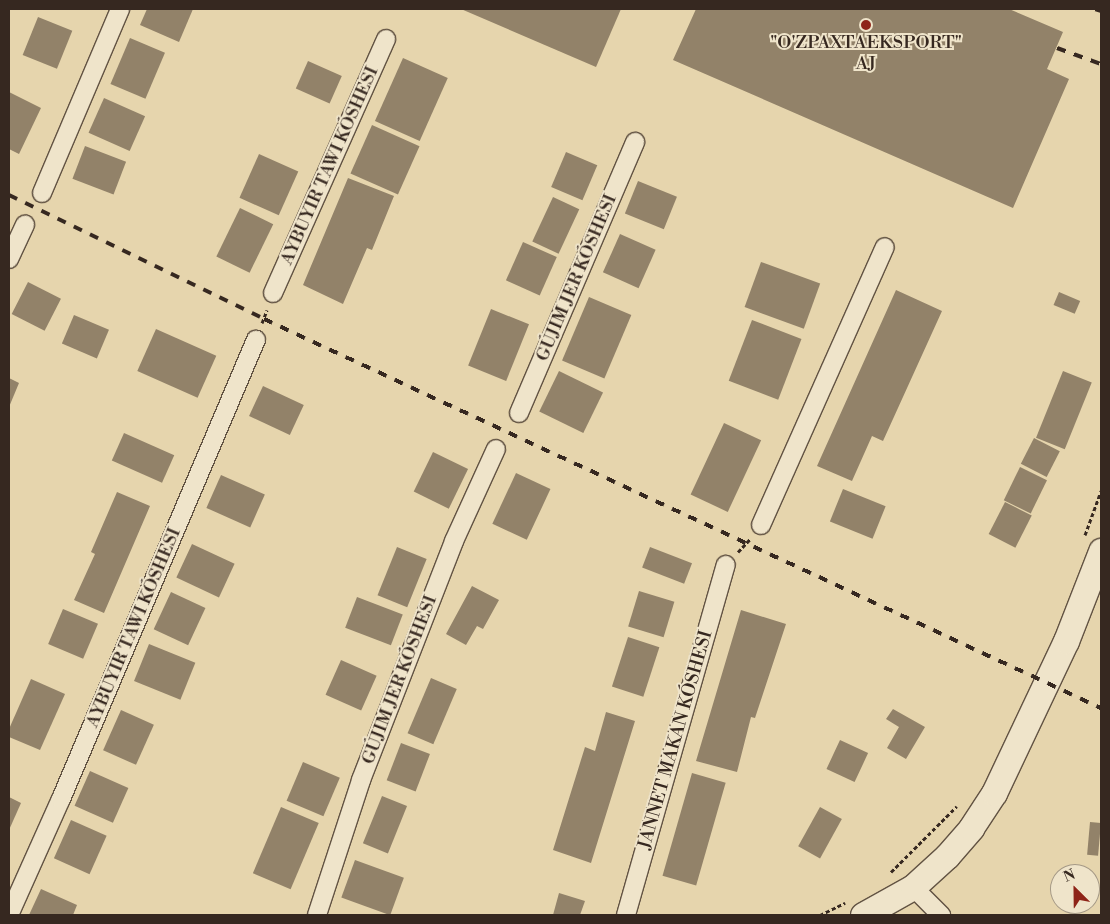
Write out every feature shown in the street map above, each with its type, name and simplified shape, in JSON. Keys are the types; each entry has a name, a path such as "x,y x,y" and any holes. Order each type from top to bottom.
{"street":[{"path":"42,192 120,9"},
{"path":"274,293 386,39"},
{"name":"GÚJIM JER KÓSHESI","path":"519,413 635,142"},
{"path":"9,259 24,225"},
{"path":"761,525 885,247"},
{"path":"9,915 62,799 256,340"},
{"name":"GÚJIM JER KÓSHESI","path":"316,915 365,770 454,541 496,449"},
{"path":"857,908 913,887 947,856 972,828 994,793 1066,642 1093,544"},
{"name":"JANNET MAKAN KÓSHESI","path":"626,915 726,565"},
{"path":"913,887 941,915"}],"path":[{"path":"256,340 274,293"},
{"path":"1093,544 1101,491"},
{"path":"726,565 761,525"},
{"path":"886,877 959,804"},
{"path":"820,915 857,908"}],"building":[{"path":"147,9 193,9 179,42 140,25"},
{"path":"461,9 621,9 596,67"},
{"path":"696,9 1009,9 1063,32 1047,69 1069,79 1013,208 673,60"},
{"path":"38,17 72,31 57,69 23,55"},
{"path":"130,38 165,53 145,99 110,84"},
{"path":"403,58 448,78 420,141 375,121"},
{"path":"308,61 342,76 330,103 296,88"},
{"path":"9,92 41,108 19,154 9,149"},
{"path":"104,98 145,116 130,151 89,133"},
{"path":"372,125 420,146 398,195 350,173"},
{"path":"85,146 126,162 114,194 72,179"},
{"path":"566,152 597,165 582,200 551,187"},
{"path":"259,154 298,171 279,215 239,198"},
{"path":"348,178 394,196 372,250 367,248 343,304 303,285"},
{"path":"638,181 677,197 664,229 625,213"},
{"path":"553,197 579,209 559,254 532,241"},
{"path":"240,208 273,224 250,273 216,257"},
{"path":"620,234 656,250 639,288 603,272"},
{"path":"523,242 557,257 540,295 506,280"},
{"path":"761,262 820,284 804,329 745,307"},
{"path":"28,282 61,299 45,331 12,314"},
{"path":"896,290 942,311 883,441 872,436 852,481 817,466"},
{"path":"1059,292 1080,301 1075,314 1054,305"},
{"path":"589,297 631,315 604,378 562,361"},
{"path":"491,309 529,324 506,381 468,366"},
{"path":"74,315 109,330 97,358 62,344"},
{"path":"752,320 801,339 778,400 729,381"},
{"path":"156,329 216,356 198,398 137,371"},
{"path":"559,371 603,392 583,433 539,411"},
{"path":"1063,371 1092,383 1065,449 1036,438"},
{"path":"9,378 19,383 9,407"},
{"path":"263,386 304,405 290,435 249,416"},
{"path":"724,423 761,440 728,512 691,495"},
{"path":"124,433 174,455 162,483 112,460"},
{"path":"1034,438 1060,451 1047,477 1021,464"},
{"path":"433,452 468,469 449,509 414,492"},
{"path":"1020,467 1047,480 1031,513 1004,500"},
{"path":"516,473 550,489 527,540 492,524"},
{"path":"221,475 265,495 250,527 206,508"},
{"path":"843,489 886,506 873,539 830,521"},
{"path":"117,492 150,506 104,613 74,600 95,554 91,552"},
{"path":"1005,502 1032,516 1015,548 989,534"},
{"path":"192,544 235,564 219,597 176,578"},
{"path":"397,547 427,559 407,607 378,595"},
{"path":"650,547 692,563 684,584 642,568"},
{"path":"472,586 499,600 483,629 477,626 466,645 446,634"},
{"path":"639,591 674,602 664,637 628,626"},
{"path":"171,592 205,608 188,645 154,629"},
{"path":"357,597 403,615 391,645 345,628"},
{"path":"63,609 98,624 83,659 48,644"},
{"path":"741,610 786,624 755,718 751,717 737,772 696,761"},
{"path":"628,637 659,647 643,697 612,686"},
{"path":"149,644 195,663 180,700 134,681"},
{"path":"341,660 377,676 361,711 326,695"},
{"path":"431,678 457,689 433,744 408,733"},
{"path":"31,679 65,694 40,750 9,737 9,729"},
{"path":"893,709 925,727 906,759 887,748 899,727 886,719"},
{"path":"121,710 154,725 136,765 103,750"},
{"path":"606,712 635,721 591,863 553,850 585,747 595,751"},
{"path":"840,740 868,753 855,782 826,769"},
{"path":"401,743 430,754 416,791 387,780"},
{"path":"303,762 340,778 323,816 287,801"},
{"path":"90,771 128,788 113,823 75,806"},
{"path":"692,773 726,783 696,886 663,876"},
{"path":"382,796 407,806 388,853 363,843"},
{"path":"9,797 21,803 9,830"},
{"path":"281,807 319,823 291,889 253,873"},
{"path":"820,807 842,819 820,858 798,846"},
{"path":"71,820 107,836 90,874 54,858"},
{"path":"1090,822 1101,823 1098,856 1087,855"},
{"path":"355,860 404,878 390,915 341,898"},
{"path":"41,889 77,905 73,915 29,915"},
{"path":"559,893 585,901 580,915 553,915"}],"railway":[{"path":"1095,9 1101,11"},
{"path":"1057,48 1101,64"},
{"path":"9,195 264,319 1101,708"}],"place":[{"name":"\"O'ZPAXTAEKSPORT\" AJ","path":"866,25"}]}
